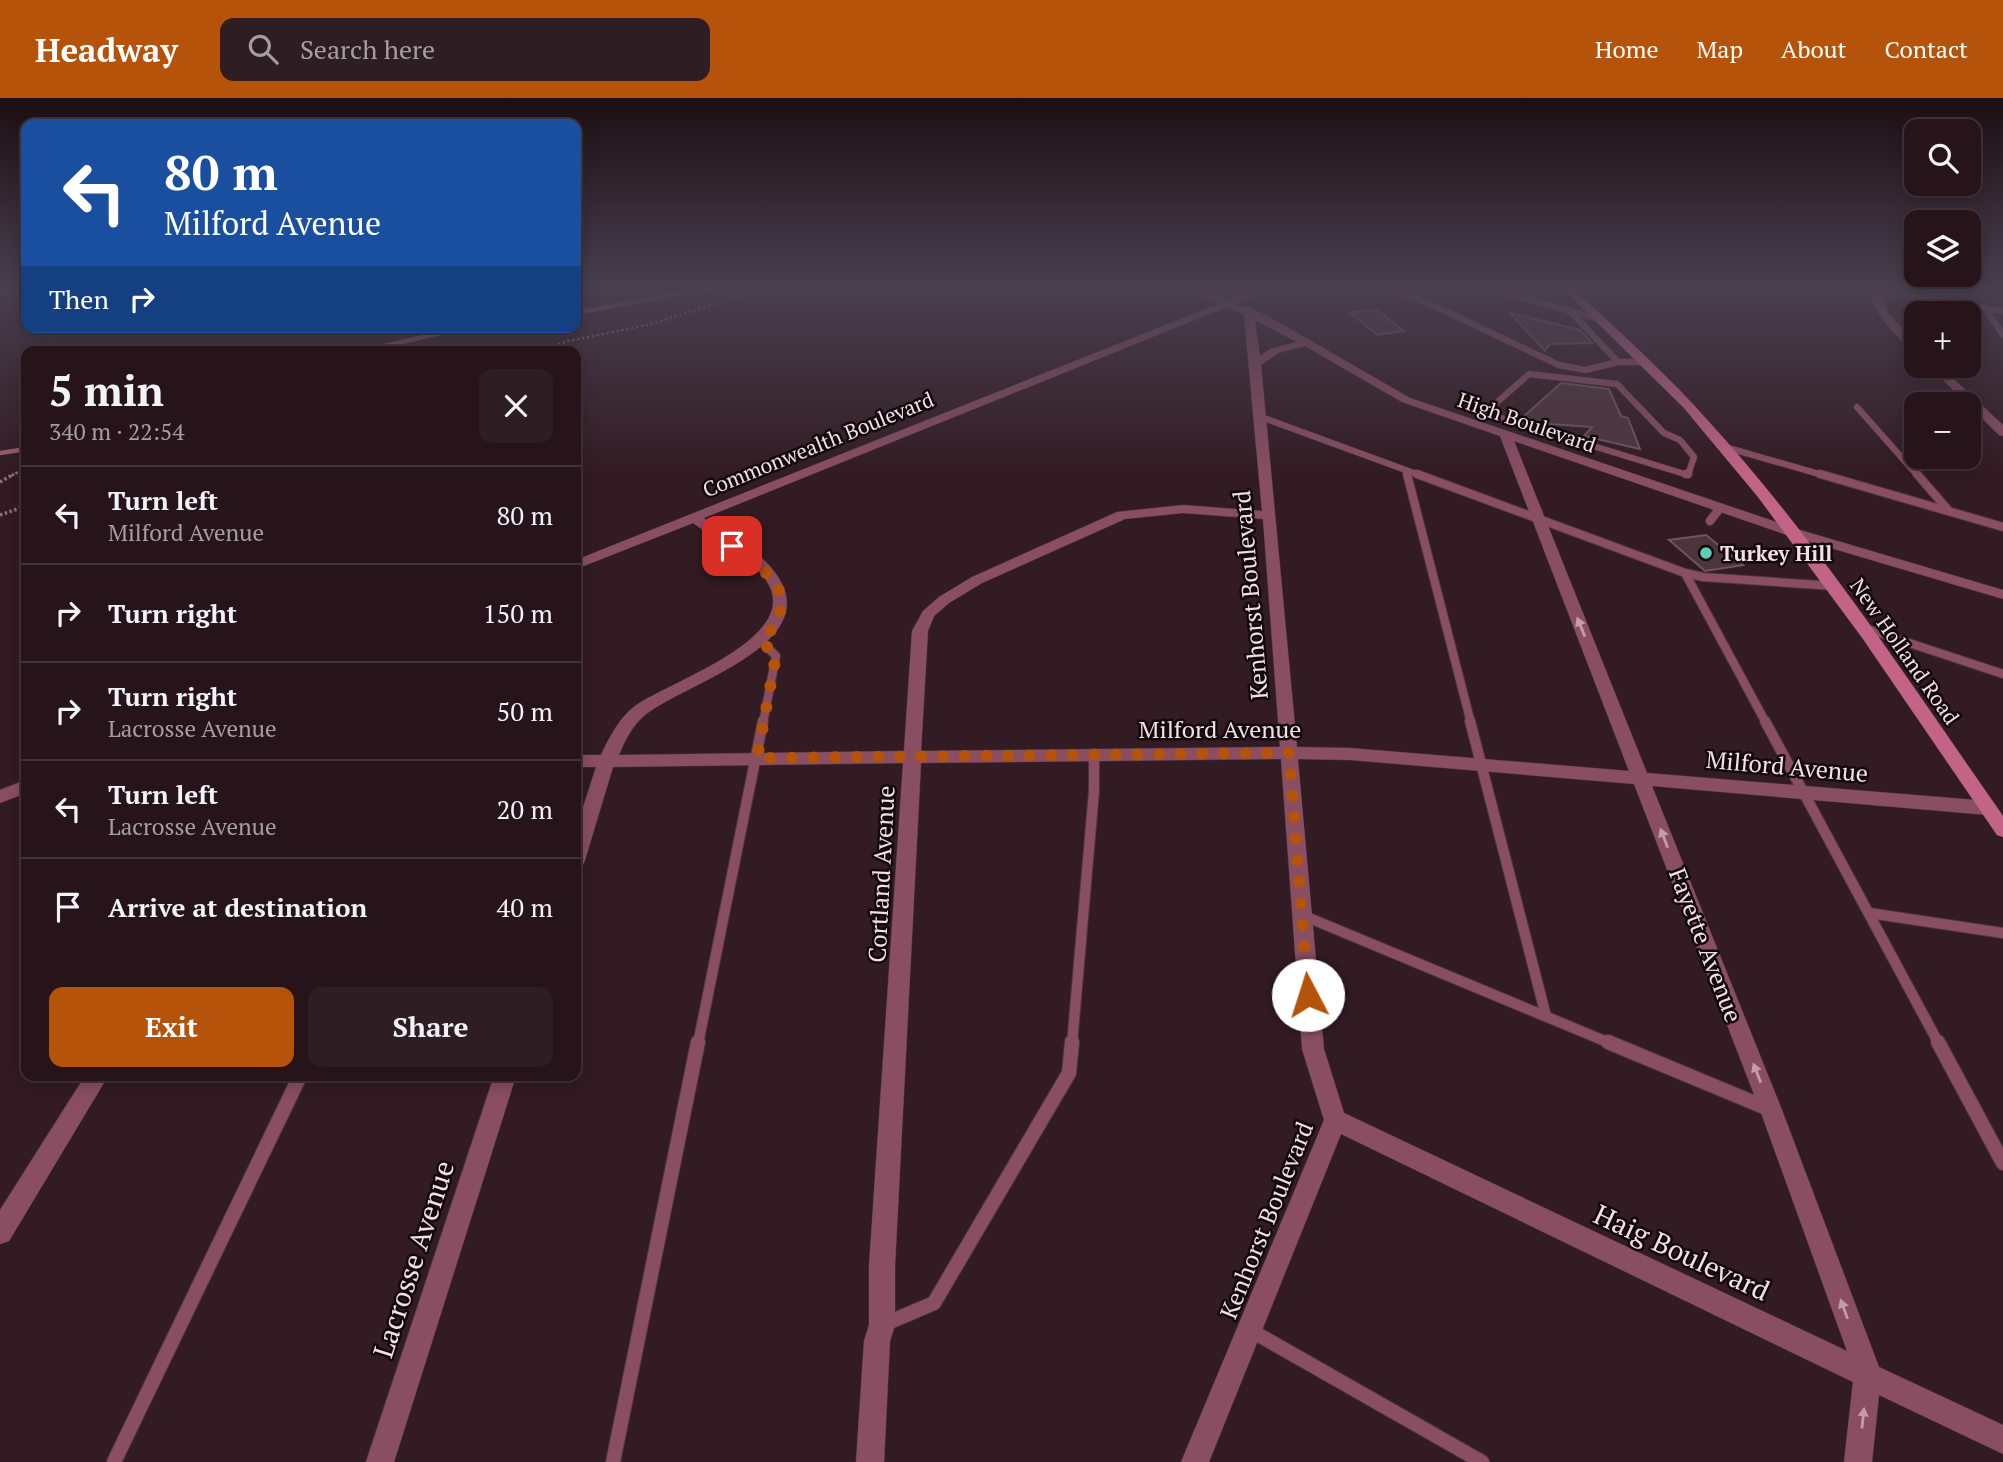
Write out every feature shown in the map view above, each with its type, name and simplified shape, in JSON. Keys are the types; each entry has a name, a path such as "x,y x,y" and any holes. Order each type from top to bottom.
{"main road":[{"name":"New Holland Road","path":"1632,350 1725,447 1834,586 2003,830"}],"street":[{"name":"Commonwealth Boulevard","path":"581,563 1113,350"},
{"name":"Kenhorst Boulevard","path":"1195,1462 1335,1120 1312,1049 1261,417 1253,350"},
{"path":"1254,365 1279,350"},
{"name":"High Boulevard","path":"1316,350 1406,400 1498,429 1792,532 2003,595"},
{"path":"1947,378 2003,432"},
{"name":"Fayette Avenue","path":"1498,429 1538,518 1771,1110 1868,1373 1858,1462"},
{"name":"Cortland Avenue","path":"870,1462 877,1341 882,1325 882,1266 920,631 928,614 944,600 977,580 1122,515 1183,509 1269,515"},
{"path":"581,845 608,761 623,728 646,705 762,642 780,617 781,595 770,575 695,517"},
{"name":"Milford Avenue","path":"581,761 1094,754 1350,754 1988,808"},
{"path":"0,797 21,788"},
{"path":"0,1232 94,1081"},
{"name":"Lacrosse Avenue","path":"380,1462 503,1081"},
{"name":"Haig Boulevard","path":"1335,1120 1729,1310 1868,1373 2003,1440"}],"lane":[{"path":"1527,350 1559,365 1585,369 1618,362 1645,362"},
{"path":"1606,350 1618,362"},
{"path":"1529,374 1617,384 1664,433 1680,440 1693,457 1688,475 1656,465 1560,434 1498,429 1485,413 1529,374"},
{"path":"1857,407 1950,512"},
{"path":"1261,417 1685,573 1703,577 1834,586"},
{"path":"1725,447 2003,527"},
{"path":"1641,481 1656,465"},
{"path":"1406,470 1546,1016"},
{"path":"1710,521 1720,508"},
{"path":"1685,573 1869,913 1996,1138 2003,1163"},
{"path":"1863,628 2003,674"},
{"path":"613,1462 776,656 762,642"},
{"path":"882,1325 934,1303 1069,1073 1094,792 1094,754"},
{"path":"1869,913 2003,933"},
{"path":"1301,914 1771,1110"},
{"path":"114,1462 298,1081"},
{"path":"1249,1330 1482,1462"}],"path":[{"path":"0,482 21,471"},
{"path":"0,515 21,508"}],"building":[{"path":"1561,383 1609,389 1621,416 1628,418 1640,449 1584,436 1592,427 1536,423 1522,418"},
{"name":"Turkey Hill","path":"1706,535 1743,565 1705,571 1669,540"}],"waterway":[{"path":"0,453 21,450"}],"place":[{"name":"Turkey Hill","path":"1706,553"}],"route":[{"path":"732,546 770,575 783,602 783,610 776,626 762,642 776,656 757,758 1289,753 1308,995"}]}
